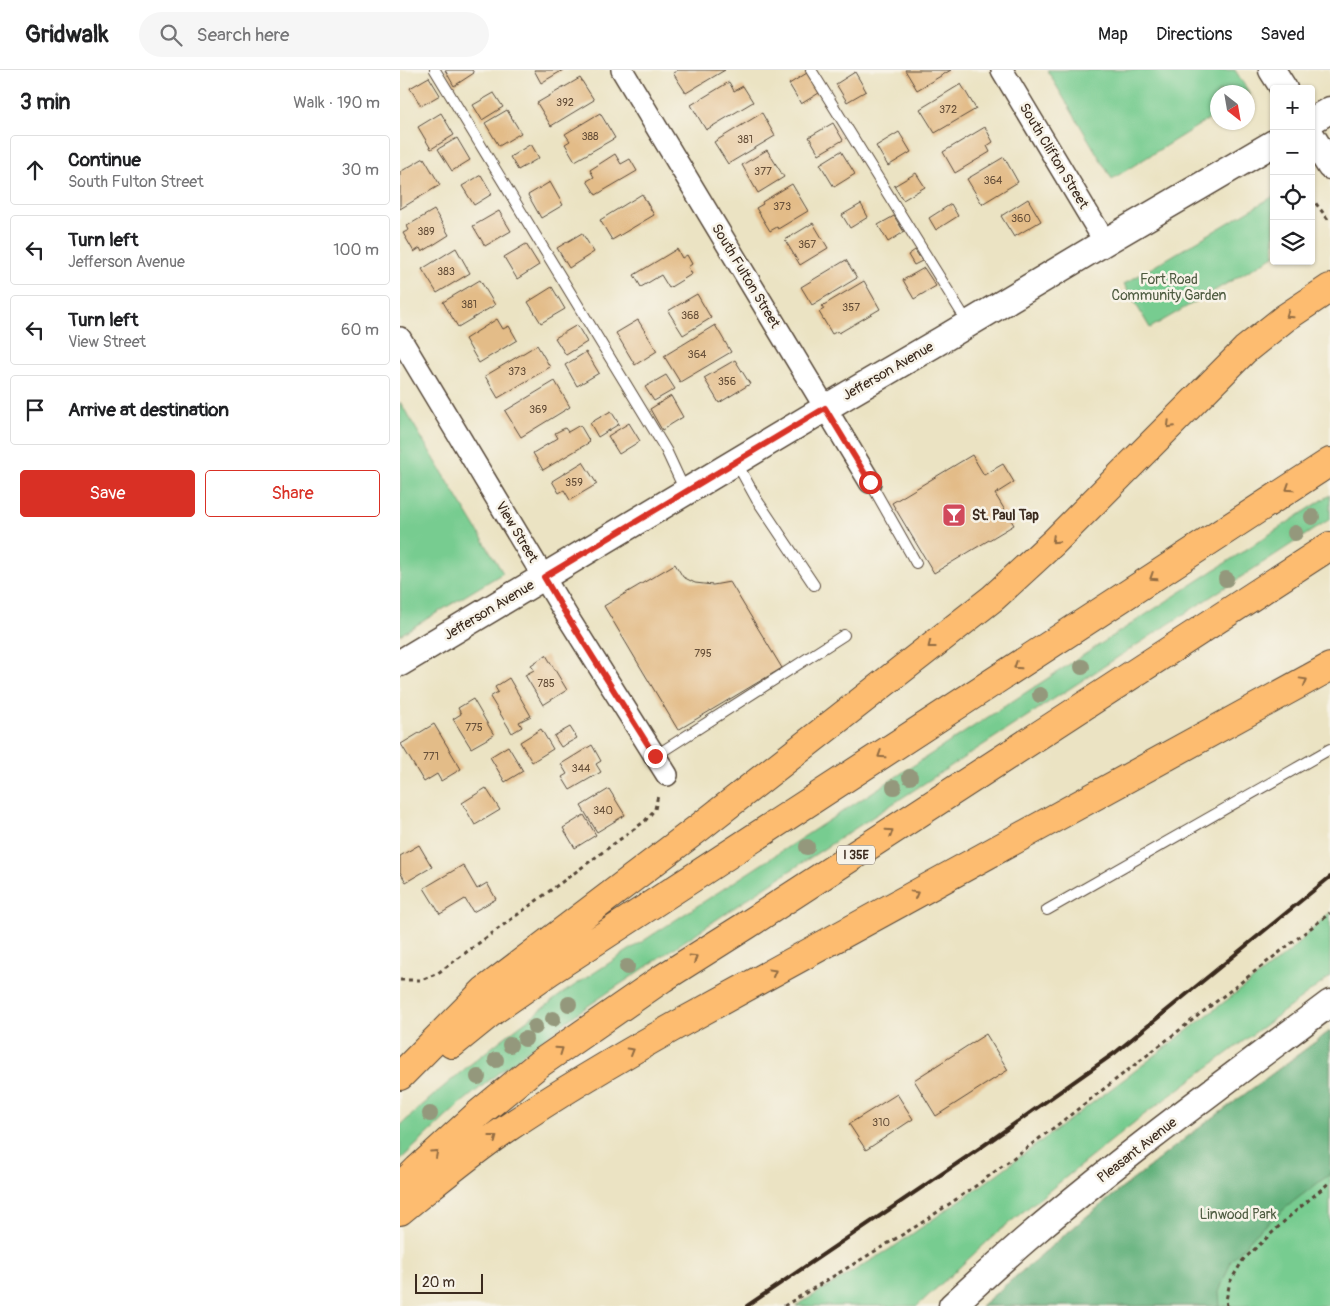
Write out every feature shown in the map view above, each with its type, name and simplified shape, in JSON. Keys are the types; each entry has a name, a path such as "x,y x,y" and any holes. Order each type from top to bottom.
{"highway":[{"path":"400,1076 484,991 700,827 993,598 1054,542 1245,350 1286,318 1330,288"},
{"path":"400,1088 430,1061 494,1010 550,971 1330,462"},
{"name":"I 35E","path":"400,1187 477,1115 540,1064 655,984 1330,546"},
{"path":"400,1211 505,1130 589,1075 1330,667"}],"street":[{"name":"South Fulton Street","path":"622,70 870,482"},
{"name":"South Clifton Street","path":"1002,70 1104,242"},
{"path":"1272,70 1281,85"},
{"path":"1315,119 1330,110"},
{"path":"1315,142 1330,166"},
{"name":"Jefferson Avenue","path":"400,663 1270,144"},
{"name":"View Street","path":"400,338 567,616 667,775"},
{"name":"Pleasant Avenue","path":"952,1306 1030,1236 1102,1176 1330,1003"}],"lane":[{"path":"435,70 666,450 685,492"},
{"path":"811,70 968,324"},
{"path":"736,462 757,500 814,585"},
{"path":"870,482 916,563"},
{"path":"655,756 844,635"},
{"path":"1047,910 1330,748"}],"path":[{"path":"1315,202 1330,222"},
{"path":"400,980 421,980 438,973 645,822 655,809 659,788 667,775"},
{"path":"784,1306 920,1224 977,1185 1060,1123 1330,913"},
{"path":"1227,1306 1226,1300 1230,1282 1242,1260 1330,1182"}],"green space":[{"path":"1047,70 1235,70 1244,85 1210,85 1210,118 1112,179"},
{"name":"Fort Road Community Garden","path":"1270,198 1270,258 1150,328 1124,284"},
{"path":"400,402 503,573 400,635"},
{"path":"1330,495 1330,519 756,893 579,1012 460,1104 400,1160 400,1126 459,1073 563,993"},
{"path":"1330,912 1330,977 1141,1117 999,1231 917,1306 796,1306 895,1246 989,1180 1288,953"},
{"name":"Linwood Park","path":"1330,1031 1330,1306 981,1306 1086,1217 1187,1137"},
{"name":"Linwood Park","path":"1330,1031 1330,1174 1257,1232 1231,1261 1219,1292 1220,1306 981,1306 1086,1217 1187,1137"}],"building":[{"path":"445,70 472,70 474,73 454,86"},
{"path":"534,70 563,70 541,83"},
{"path":"678,70 725,70 686,93 673,73"},
{"path":"905,70 951,70 917,90"},
{"path":"855,72 866,91 847,102 836,84"},
{"path":"807,73 819,93 801,104 789,84"},
{"path":"429,77 440,95 421,106 410,88"},
{"path":"580,78 594,100 551,126 537,103"},
{"path":"729,82 734,91 743,86 753,102 706,130 691,105"},
{"path":"961,84 976,109 935,133 920,109"},
{"path":"494,93 503,107 482,120 473,105"},
{"path":"507,110 521,133 499,146 485,123"},
{"path":"441,113 454,135 431,149 418,127"},
{"path":"600,113 615,138 575,161 565,144 570,141 565,134"},
{"path":"762,113 775,136 728,164 714,142"},
{"path":"833,123 843,140 819,154 809,137"},
{"path":"985,127 993,142 987,146 990,152 955,173 943,152"},
{"path":"899,132 911,152 888,166 876,146"},
{"path":"457,138 470,160 452,171 438,149"},
{"path":"531,144 539,158 518,170 510,157"},
{"path":"767,150 784,177 758,193 742,165"},
{"path":"841,151 855,174 834,187 820,164"},
{"path":"615,154 621,164 630,159 637,171 596,195 587,181 594,177 590,170"},
{"path":"1004,157 1018,182 982,204 967,179"},
{"path":"424,158 440,185 400,209 400,172"},
{"path":"916,173 925,187 903,200 894,186"},
{"path":"481,175 492,194 474,205 462,186"},
{"path":"550,182 563,205 541,218 528,195"},
{"path":"792,184 808,211 778,229 777,227 770,231 756,208 763,204 762,202"},
{"path":"642,194 654,215 612,240 600,220"},
{"path":"1028,199 1041,221 1014,237 1001,216"},
{"path":"861,204 868,217 850,228 842,215"},
{"path":"951,204 958,216 936,230 929,218"},
{"path":"434,210 449,235 422,252 420,248 414,252 403,233 409,230 407,226"},
{"path":"499,211 511,231 485,246 473,226"},
{"path":"894,216 904,232 888,242 878,225"},
{"path":"813,223 828,248 800,265 785,240"},
{"path":"582,233 594,252 569,268 557,248"},
{"path":"526,244 539,265 517,279 504,257"},
{"path":"456,248 470,273 437,293 422,269"},
{"path":"677,249 682,258 687,255 692,264 688,267 692,274 669,288 661,275 641,287 634,275"},
{"path":"915,250 922,261 914,265 908,255"},
{"path":"846,260 857,278 812,305 801,287"},
{"path":"924,268 936,286 914,299 903,280"},
{"path":"480,280 495,305 458,327 443,302"},
{"path":"864,281 880,309 839,333 838,331 832,334 819,312 824,309 822,306"},
{"path":"552,287 565,309 541,323 528,302"},
{"path":"697,294 711,318 683,335 668,311"},
{"path":"497,319 503,329 509,326 517,340 479,363 465,339"},
{"path":"638,320 657,351 635,365 616,333"},
{"path":"577,325 587,342 566,355 555,338"},
{"path":"715,325 731,352 680,382 664,356"},
{"path":"537,345 550,367 498,398 485,376"},
{"path":"586,352 599,373 577,386 565,365"},
{"path":"735,360 750,384 719,403 704,378"},
{"path":"666,375 675,389 654,401 645,387"},
{"path":"555,381 570,407 521,437 505,411"},
{"path":"671,396 683,417 662,430 650,409"},
{"path":"611,411 619,424 598,437 590,423"},
{"path":"629,423 640,441 619,454 608,436"},
{"path":"580,425 590,442 543,470 533,453 558,438 555,433 565,428 568,432"},
{"name":"St. Paul Tap","path":"972,455 984,475 1003,464 1014,482 995,494 1014,525 934,573 892,503"},
{"path":"583,462 597,484 570,500 564,490 559,493 552,481"},
{"path":"675,564 683,577 695,583 713,585 730,582 782,668 678,730 604,606"},
{"path":"546,655 567,690 543,705 525,675 534,670 531,665"},
{"path":"509,678 531,716 519,722 522,727 512,733 490,697 498,692 495,687"},
{"path":"473,699 494,735 471,748 453,719 461,714 458,708"},
{"path":"434,724 461,769 441,781 437,774 424,782 401,744"},
{"path":"570,727 577,738 561,747 554,736"},
{"path":"541,729 553,749 532,762 520,742"},
{"path":"592,745 601,761 596,764 601,772 570,790 562,777 567,774 561,764"},
{"path":"508,746 523,771 505,782 490,757"},
{"path":"486,788 500,810 475,825 462,803"},
{"path":"609,789 625,815 597,832 581,806"},
{"path":"584,815 596,835 575,848 563,828"},
{"path":"419,845 432,867 406,882 400,872 400,856"},
{"path":"463,865 477,889 487,883 496,899 473,912 465,899 440,914 424,888"},
{"path":"986,1034 1008,1070 936,1116 914,1080"},
{"path":"897,1094 913,1119 866,1150 849,1124"}],"railway":[{"path":"747,1306 980,1148 1116,1052 1330,877"}],"place":[{"name":"St. Paul Tap","path":"954,515"}],"route":[{"path":"655,756 544,577 825,408 870,482"}]}
